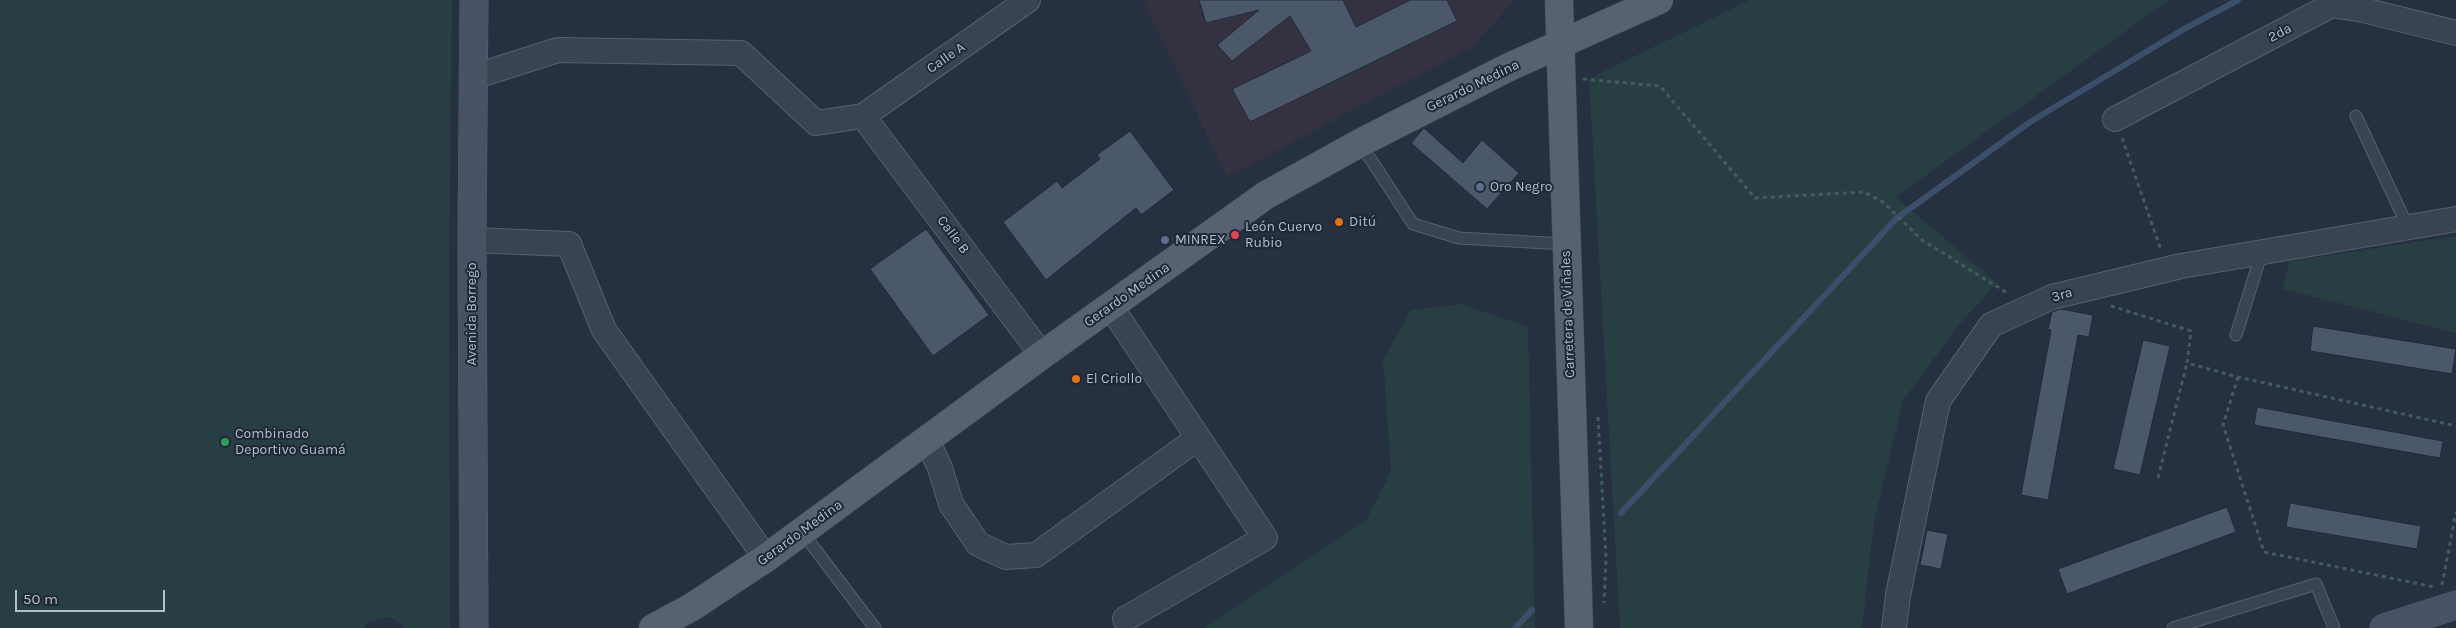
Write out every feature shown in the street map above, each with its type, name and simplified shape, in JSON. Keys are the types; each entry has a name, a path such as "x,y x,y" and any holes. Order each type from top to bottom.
{"main road":[{"name":"Avenida Borrego","path":"474,0 472,240 474,628"},
{"name":"Carretera de Viñales","path":"1559,0 1563,80 1565,244 1579,628"},
{"path":"1616,0 1653,3"},
{"name":"Gerardo Medina","path":"653,628 692,607 766,558 1042,355 1266,195 1360,143 1509,67 1653,3"},
{"path":"2389,627 2456,605"}],"street":[{"name":"Calle A","path":"863,116 1028,0"},
{"name":"2da","path":"2115,119 2332,5 2363,10 2456,32"},
{"path":"473,77 558,50 741,54 816,123 863,116"},
{"name":"Calle B","path":"863,116 1042,355"},
{"name":"3ra","path":"1894,628 1898,595 1938,401 1991,325 2052,297 2168,269 2456,219"},
{"path":"472,240 569,244 604,330 766,558"},
{"path":"1110,307 1265,538 1125,619"},
{"path":"927,440 940,468 951,504 978,544 1006,557 1036,555 1198,438"}],"lane":[{"path":"2356,116 2408,227"},
{"path":"1360,143 1413,224 1459,238 1565,244"},
{"path":"2236,335 2262,252"},
{"path":"802,532 875,628"},
{"path":"2173,628 2316,584 2334,628"}],"path":[{"path":"1563,80 1589,79 1660,86 1755,198 1864,192 1883,202 1922,240 2031,307"},
{"path":"2115,119 2168,269"},
{"path":"2106,305 2191,332 2187,363 2158,478"},
{"path":"2187,363 2238,377 2456,426"},
{"path":"2238,377 2223,425 2264,552 2442,588 2456,512"}],"shaded area":[{"path":"1143,0 1515,0 1472,47 1227,177"}],"green space":[{"name":"Combinado Deportivo Guamá","path":"0,0 452,0 449,268 450,628 406,628 390,617 368,622 363,628 0,628"},
{"path":"1749,0 2169,0 1896,197 1997,283 1962,321 1903,401 1874,521 1862,628 1620,628 1589,79"},
{"path":"2456,236 2456,333 2283,289 2290,261"},
{"path":"1461,304 1528,327 1535,628 1204,628 1366,520 1391,471 1383,360 1411,310"}],"building":[{"path":"1199,0 1343,0 1356,27 1410,0 1447,0 1457,21 1250,122 1232,89 1311,51 1290,16 1232,61 1217,45 1259,10 1206,23"},
{"path":"1424,128 1463,163 1482,140 1519,173 1487,209 1411,143"},
{"path":"1130,131 1174,190 1141,215 1136,208 1046,280 1003,222 1057,181 1062,188 1100,159 1097,155"},
{"path":"926,229 989,315 933,356 870,269"},
{"path":"2061,309 2093,315 2089,337 2078,335 2048,500 2021,495 2051,330 2048,329 2052,312"},
{"path":"2313,326 2456,349 2452,374 2310,351"},
{"path":"2143,340 2170,346 2140,475 2113,469"},
{"path":"2257,407 2443,441 2440,458 2254,425"},
{"path":"2290,503 2421,526 2417,549 2286,527"},
{"path":"2227,507 2236,532 2067,594 2058,569"},
{"path":"1927,530 1948,534 1941,569 1920,565"}],"waterway":[{"path":"1621,513 1897,218 2030,122 2184,29 2238,0"},
{"path":"1515,628 1532,610"}],"place":[{"name":"Oro Negro","path":"1480,187"},
{"name":"Ditú","path":"1339,222"},
{"name":"León Cuervo Rubio","path":"1235,235"},
{"name":"MINREX","path":"1165,240"},
{"name":"El Criollo","path":"1076,379"},
{"name":"Combinado Deportivo Guamá","path":"225,442"}]}
